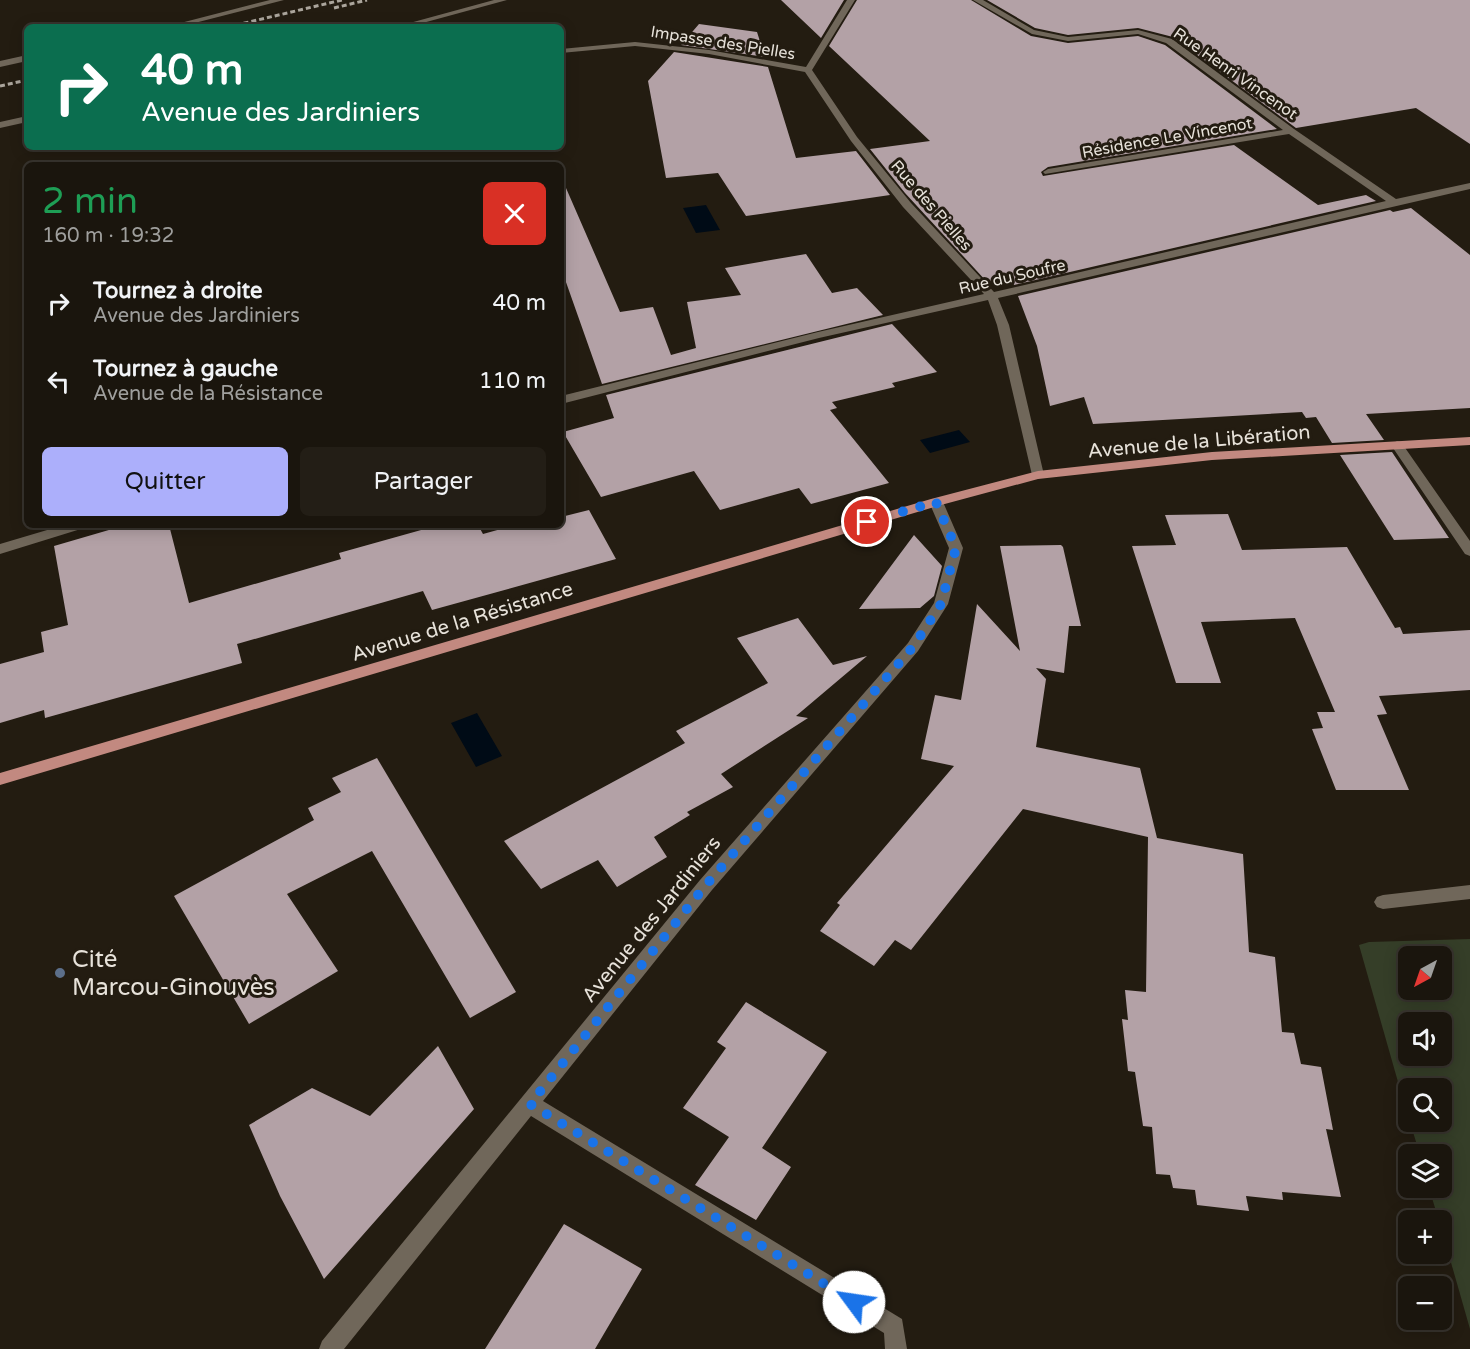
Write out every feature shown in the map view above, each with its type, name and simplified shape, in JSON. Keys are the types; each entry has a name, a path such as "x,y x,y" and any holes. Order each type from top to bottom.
{"main road":[{"name":"Avenue de la Libération","path":"936,502 1038,475 1212,456 1470,441"},
{"name":"Avenue de la Résistance","path":"0,779 936,502"}],"street":[{"path":"181,24 280,0"},
{"path":"411,24 503,0"},
{"path":"808,70 851,0"},
{"name":"Rue Henri Vincenot","path":"977,0 1032,32 1068,39 1138,32 1169,41 1291,131 1394,202"},
{"name":"Impasse des Pielles","path":"564,51 635,44 709,52 808,70"},
{"path":"0,64 24,59"},
{"name":"Rue des Pielles","path":"808,70 854,139 907,205 992,297 1003,325 1038,475"},
{"path":"0,125 24,120"},
{"name":"Résidence Le Vincenot","path":"1048,172 1291,131"},
{"name":"Rue du Soufre","path":"564,399 818,335 1470,186"},
{"path":"1397,445 1470,551"},
{"name":"Avenue des Jardiniers","path":"330,1349 706,885 913,647 941,604 956,548 936,502"},
{"path":"0,549 69,528"},
{"path":"1383,902 1470,892"},
{"path":"530,1104 894,1327 896,1349"}],"green space":[{"path":"1470,939 1470,1329 1451,1264 1452,1210 1436,1210 1432,1198 1452,1198 1452,1144 1417,1144 1413,1132 1452,1132 1452,1078 1398,1078 1398,1082 1359,945 1369,942"}],"shaded area":[{"path":"706,205 720,230 696,233 683,208"},
{"path":"959,430 970,442 930,453 920,440"},
{"path":"477,713 502,756 476,767 451,723"}],"building":[{"path":"781,0 844,0 821,38"},
{"path":"857,0 971,0 1031,36 1068,43 1138,36 1165,45 1277,129 1048,167 1041,172 1043,176 1234,145 1318,205 1366,195 1376,201 1014,285 1011,277 987,282 905,193 870,149 930,141 829,46"},
{"path":"987,0 1470,0 1470,144 1416,108 1296,128 1173,37 1138,28 1068,35 1035,28"},
{"path":"699,24 757,32 765,57 681,45"},
{"path":"674,52 768,67 796,158 856,151 890,195 746,216 718,173 666,178 648,81"},
{"path":"566,188 620,312 653,307 671,355 696,348 687,302 741,295 725,268 806,254 832,293 857,288 883,315 602,384 564,276 564,189"},
{"path":"1411,208 1470,255 1470,408 1366,414 1384,440 1332,443 1316,417 1306,418 1302,412 1093,424 1084,397 1050,406 1037,346 1018,296 1390,210 1393,212"},
{"path":"892,324 937,372 892,383 895,387 832,402 837,408 830,410 889,483 811,504 799,488 720,510 694,471 601,497 564,432 614,418 606,395"},
{"path":"1392,452 1449,538 1394,540 1340,455"},
{"path":"589,510 616,559 432,610 423,591 237,644 242,663 45,718 44,710 0,723 0,664 44,652 41,632 68,625 54,546 116,528 170,528 189,603 341,559 339,553 428,528 480,528 483,534 504,528 564,528 564,516"},
{"path":"1228,514 1242,550 1347,547 1395,628 1400,627 1403,634 1470,630 1470,690 1379,696 1387,714 1377,715 1409,790 1336,790 1312,729 1323,728 1317,712 1335,712 1295,618 1201,622 1221,683 1176,683 1132,546 1176,545 1165,515"},
{"path":"914,535 942,566 934,596 920,608 859,609"},
{"path":"1061,545 1081,626 1069,626 1064,673 1036,668 1046,679 1036,747 1140,768 1157,838 1243,854 1249,952 1275,957 1282,1032 1294,1033 1301,1064 1321,1067 1333,1130 1326,1129 1341,1197 1282,1192 1283,1200 1246,1196 1249,1211 1197,1205 1195,1190 1173,1188 1170,1175 1156,1174 1152,1127 1143,1126 1135,1072 1128,1071 1122,1019 1128,1020 1125,990 1146,992 1148,837 1023,809 911,950 895,940 874,966 820,931 840,905 837,903 954,766 921,759 935,695 961,700 977,604 1020,651 1000,546"},
{"path":"798,618 833,665 867,656 796,716 808,718 721,774 733,787 687,812 690,815 654,837 667,857 617,887 598,860 541,889 504,841 685,743 676,731 768,683 737,638"},
{"path":"377,758 516,992 470,1018 372,851 287,894 338,971 249,1024 174,896 314,820 308,808 341,792 332,778"},
{"path":"746,1002 827,1052 762,1148 791,1167 756,1220 695,1185 729,1137 683,1108 726,1048 717,1042"},
{"path":"438,1046 474,1109 324,1279 280,1196 249,1125 312,1088 370,1116"},
{"path":"564,1224 642,1269 595,1349 485,1349"}],"railway":[{"path":"241,24 342,0"},
{"path":"334,8 367,0"},
{"path":"0,86 24,81"}],"place":[{"name":"Cité Marcou-Ginouvès","path":"60,973"}],"route":[{"path":"854,1302 530,1104 706,885 913,647 941,604 956,548 936,502 867,522"}]}
